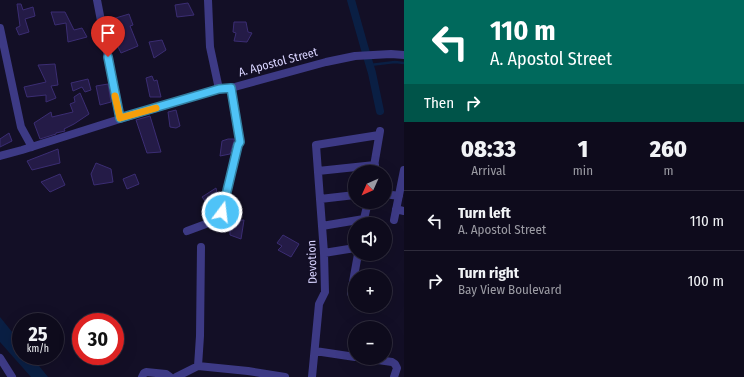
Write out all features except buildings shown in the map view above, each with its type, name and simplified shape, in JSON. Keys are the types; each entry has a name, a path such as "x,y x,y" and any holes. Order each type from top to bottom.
{"street":[{"path":"97,0 120,118"},
{"path":"208,0 210,47 219,89"},
{"path":"0,28 21,127 32,147"},
{"name":"A. Apostol Street","path":"0,156 120,118 219,89 231,88 326,62 360,56 391,54 404,56"},
{"path":"187,232 214,221 222,212 240,142 231,88"},
{"name":"Devotion","path":"312,377 319,304 325,292 324,253 316,145 380,133 375,165"},
{"path":"318,171 348,169"},
{"path":"394,220 400,210 399,196 404,170"},
{"path":"320,199 348,195"},
{"path":"392,195 399,196"},
{"path":"322,226 348,223"},
{"path":"198,366 200,336 201,247"},
{"path":"324,253 348,249"},
{"path":"315,351 348,356"},
{"path":"0,358 12,377"},
{"path":"392,362 396,364 397,368 394,377"},
{"path":"176,377 198,366 248,371 285,377"},
{"path":"142,377 146,372 166,374 170,377"}],"water":[{"path":"0,317 12,332 12,356 0,342"},
{"path":"20,365 38,365 48,377 31,377"}],"waterway":[{"path":"351,0 372,73 380,111"},
{"path":"370,65 395,62 404,63"}],"slow traffic":[{"path":"115,96 120,118 156,108"}],"route":[{"path":"108,57 120,118 219,89 231,88 240,142 222,212"}]}
